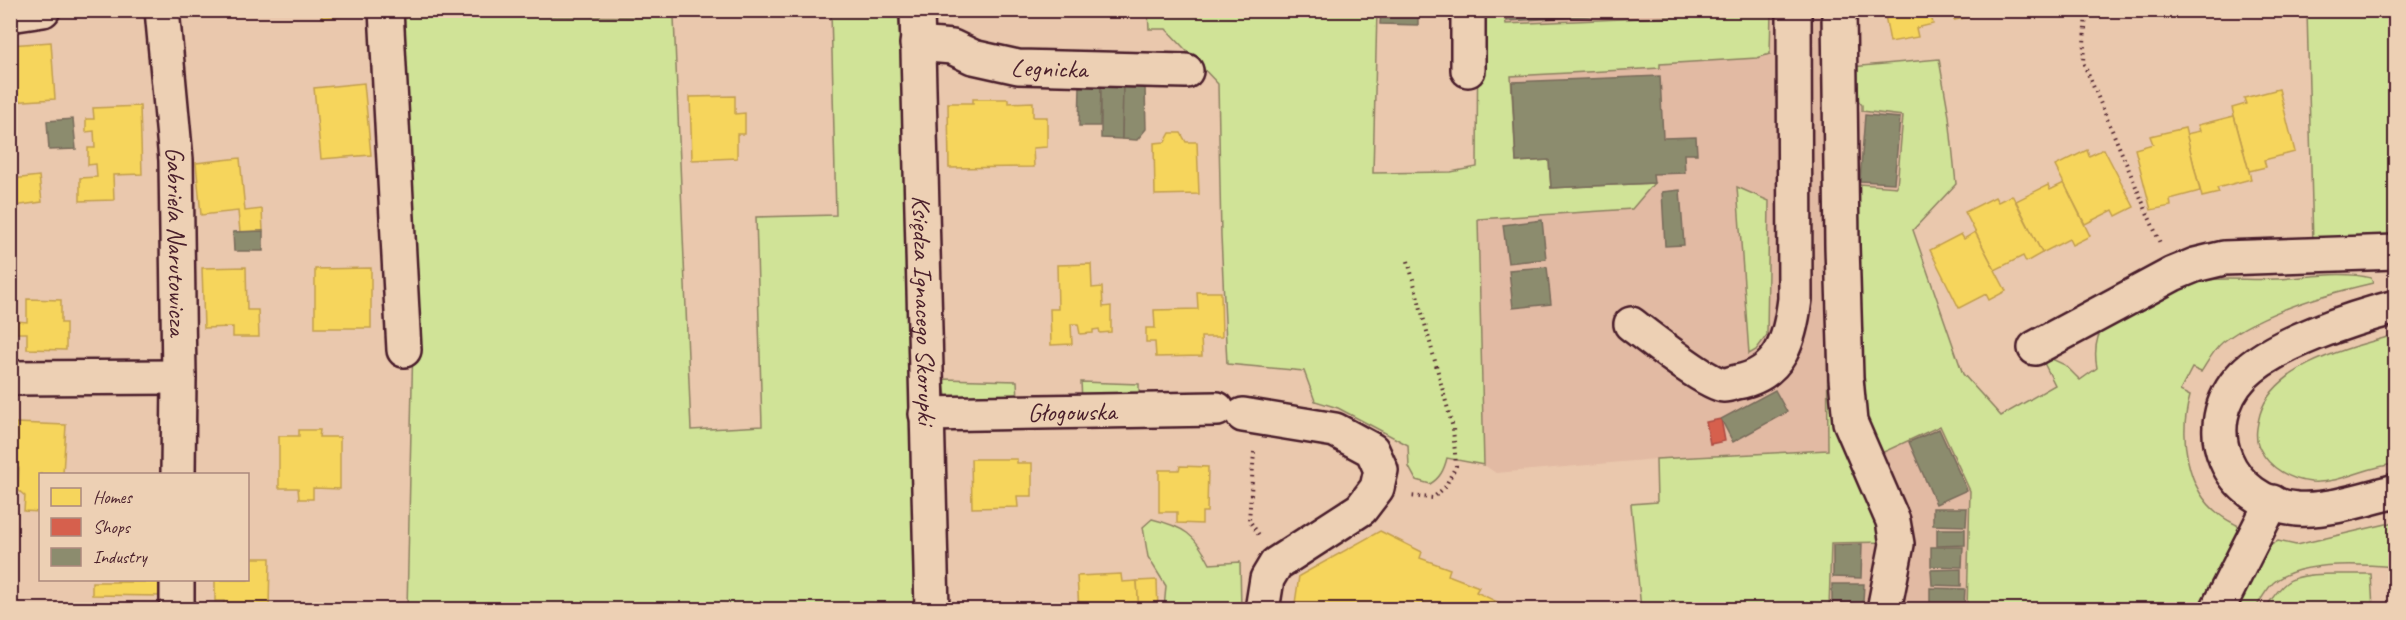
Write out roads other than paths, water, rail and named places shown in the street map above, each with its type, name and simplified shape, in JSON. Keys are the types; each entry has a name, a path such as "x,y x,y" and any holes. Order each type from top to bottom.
{"street":[{"path":"10,15 43,10"},
{"name":"Gabriela Narutowicza","path":"162,10 176,160 178,473"},
{"path":"386,10 404,350"},
{"name":"Księdza Ignacego Skorupki","path":"917,10 932,609"},
{"path":"1468,10 1468,70"},
{"path":"1631,324 1696,372 1722,385 1750,380 1772,367 1785,345 1792,322 1795,298 1794,10"},
{"path":"1839,10 1846,378 1850,422 1893,521 1898,544 1884,609"},
{"name":"Legnicka","path":"917,44 952,47 973,57 1018,67 1186,71"},
{"path":"2035,348 2173,274 2195,265 2224,258 2396,252"},
{"path":"2396,307 2363,316 2270,355 2243,375 2230,392 2220,421 2222,453 2232,473 2248,489 2272,502 2296,509 2325,508 2396,491"},
{"path":"10,378 179,377"},
{"name":"Głogowska","path":"926,414 1239,414 1335,430 1372,450 1381,470 1377,488 1361,509 1276,564 1267,579 1262,609"},
{"path":"2217,609 2272,502"},
{"path":"177,581 177,609"}]}
